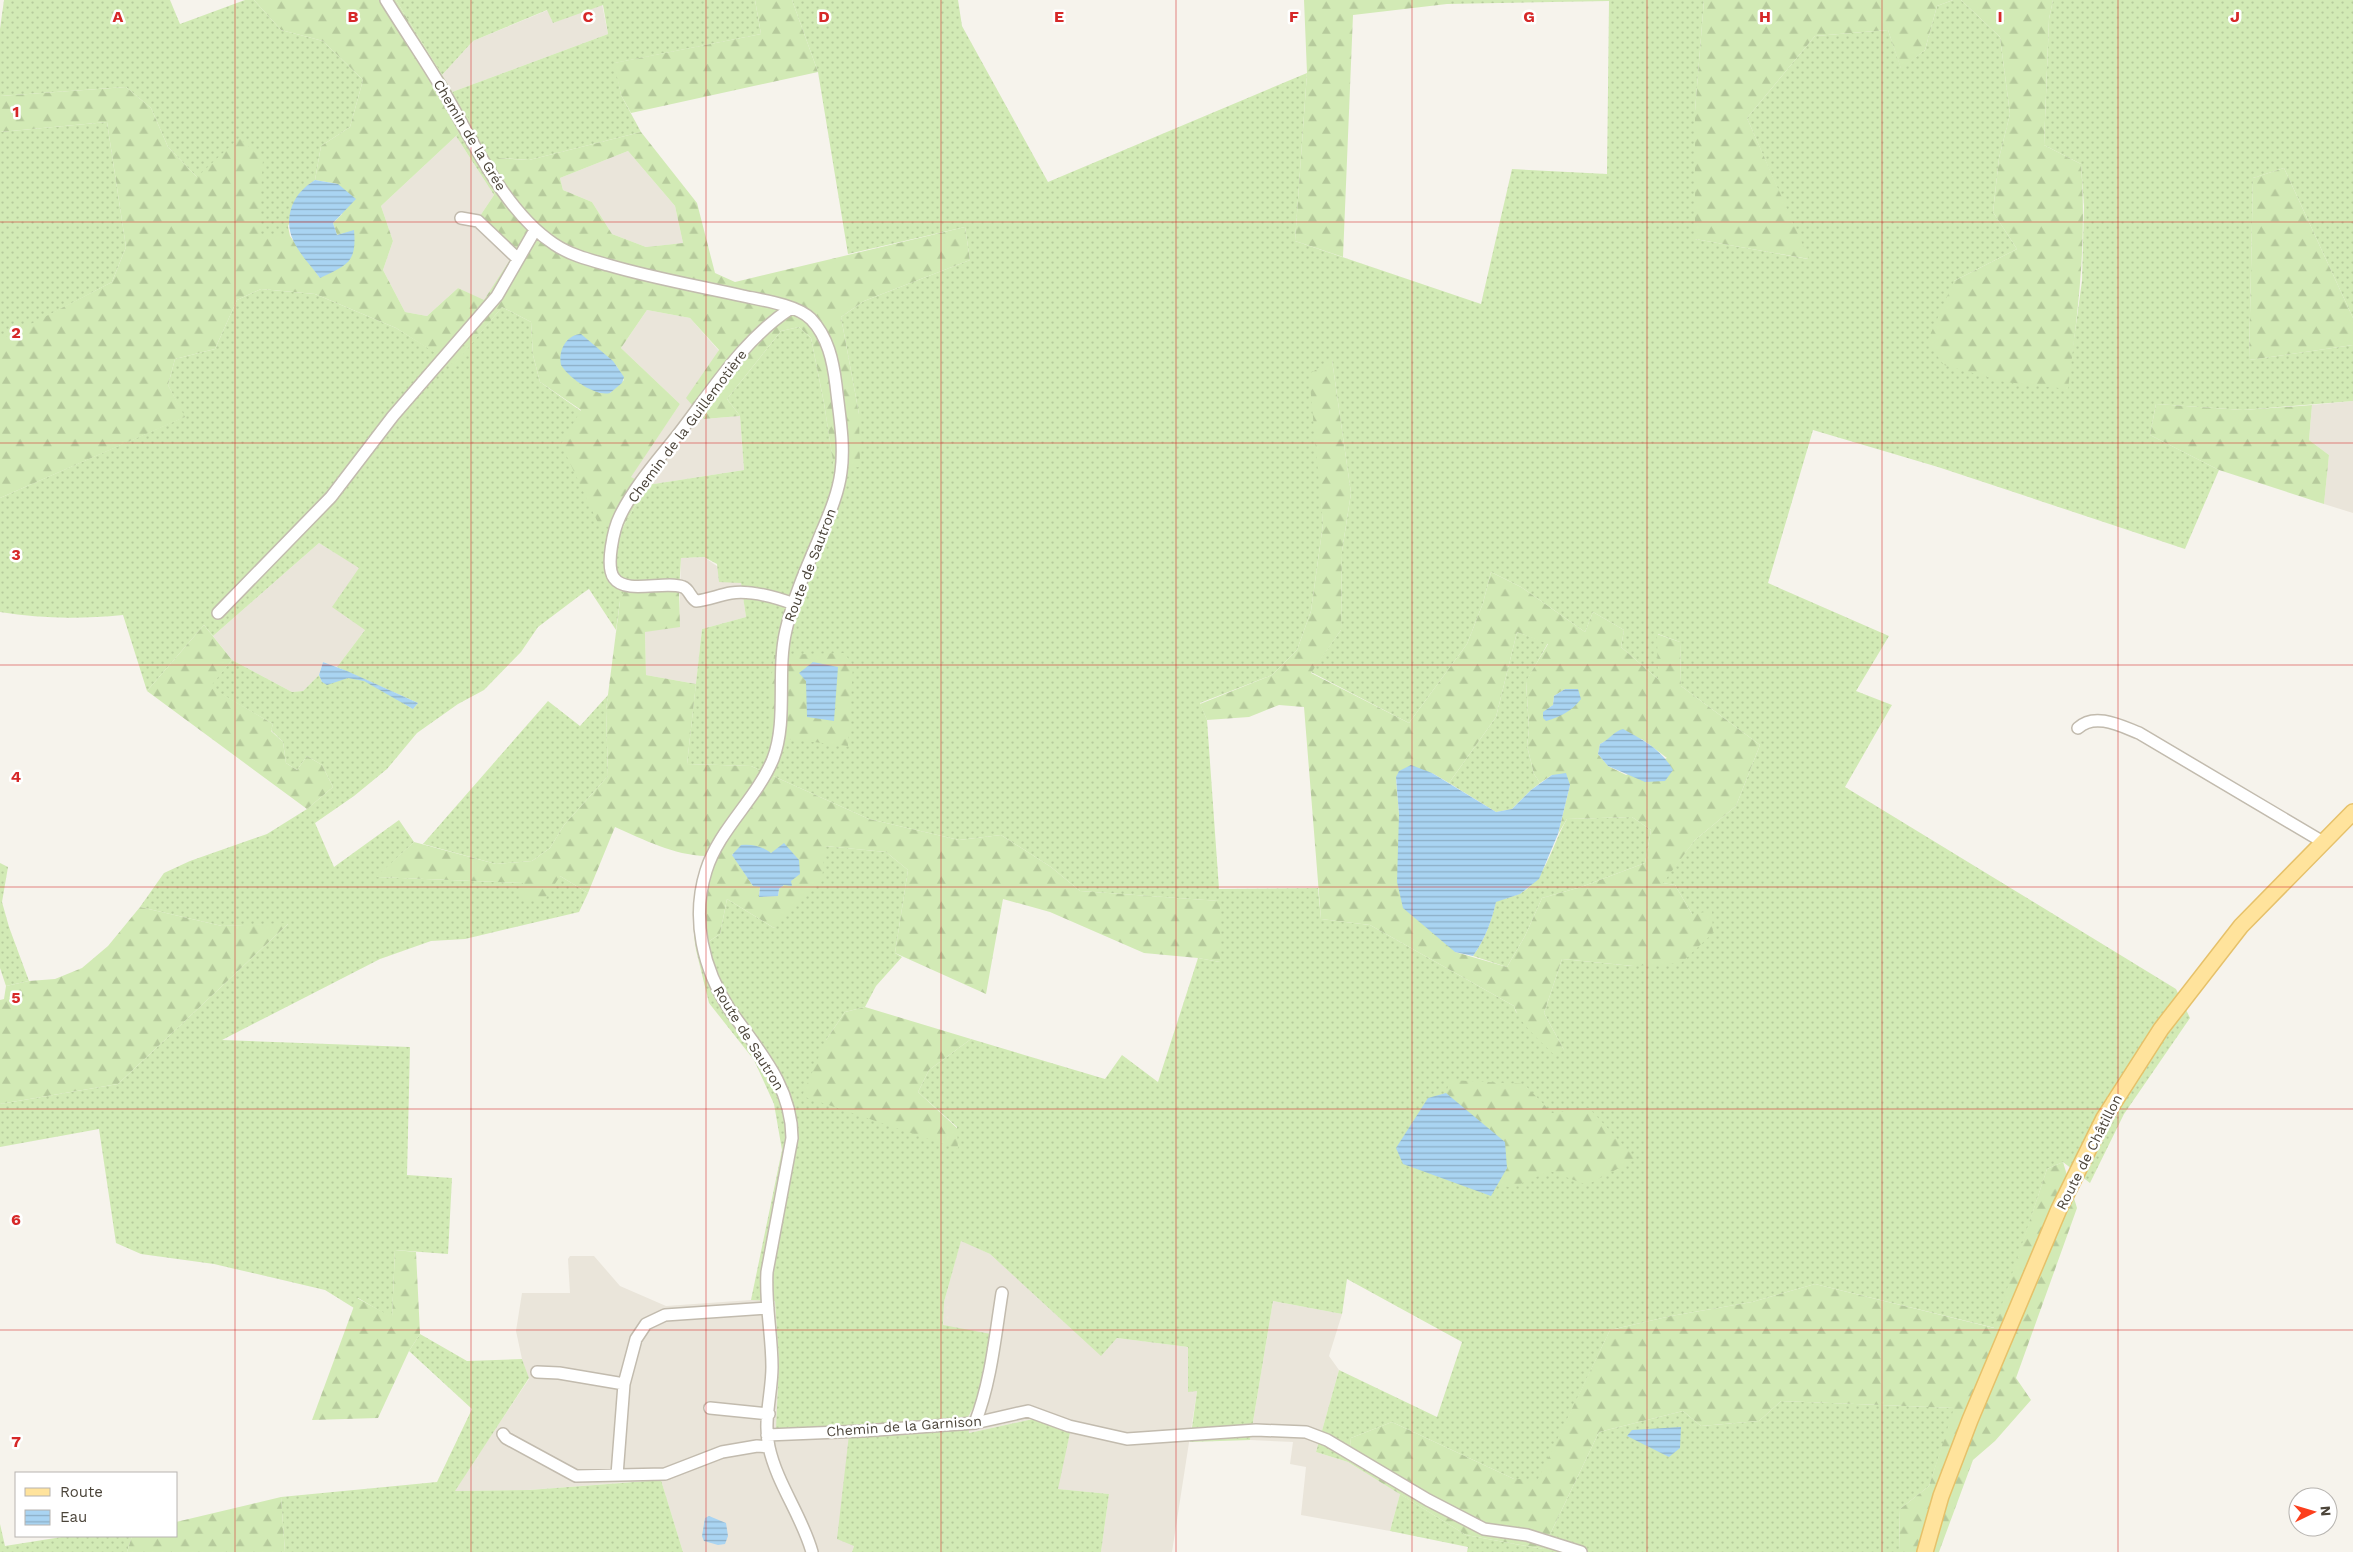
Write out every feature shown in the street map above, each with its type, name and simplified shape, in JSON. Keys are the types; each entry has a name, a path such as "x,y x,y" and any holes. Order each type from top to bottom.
{"main road":[{"name":"Route de Châtillon","path":"1925,1552 1941,1496 1970,1420 2059,1208 2104,1118 2161,1029 2241,926 2353,812"}],"street":[{"name":"Chemin de la Grée","path":"386,0 444,91 488,169 509,199 536,230 555,245 585,258 640,274 755,298 804,313"},
{"path":"461,218 478,221 518,258"},
{"path":"218,613 330,498 393,416 497,296 536,230"},
{"name":"Chemin de la Guillemotière","path":"790,309 758,334 732,364 636,488 620,516 616,528 610,565 614,579 619,583 634,587 671,585 684,588 696,600 732,593 745,593 775,597 794,604"},
{"name":"Route de Sautron","path":"804,313 823,334 833,366 840,424 841,473 834,501 794,604 786,631 781,662 780,733 777,748 757,790 732,823 706,870 699,914 704,954 716,985 774,1072 786,1098 792,1122 792,1138 767,1272 772,1370 767,1435 774,1464 808,1537 812,1552"},
{"path":"2078,728 2089,721 2107,721 2139,733 2323,842"},
{"path":"975,1423 992,1359 1002,1293"},
{"path":"617,1475 624,1384 636,1338 646,1324 657,1317 768,1308"},
{"path":"538,1372 559,1373 624,1384"},
{"path":"710,1408 769,1414"},
{"name":"Chemin de la Garnison","path":"767,1435 863,1431 975,1423 1028,1411 1069,1426 1127,1439 1256,1430 1306,1432 1327,1440 1428,1500 1484,1529 1528,1536 1581,1552"},
{"path":"503,1434 506,1438 576,1476 665,1474 722,1452 757,1446 769,1447"}],"shaded area":[{"path":"602,4 608,34 452,92 442,75 473,41 548,10 553,23"},
{"path":"456,136 494,195 480,216 517,249 484,301 458,288 427,316 405,312 383,270 393,241 381,206"},
{"path":"628,151 675,206 683,243 646,247 612,234 592,202 563,190 560,178"},
{"path":"647,310 690,318 719,351 704,419 740,416 744,470 647,485 630,477 680,404 621,348"},
{"path":"2353,401 2353,513 2324,504 2329,455 2309,440 2312,405"},
{"path":"319,543 360,568 365,630 337,667 323,662 319,675 303,691 292,692 232,660 213,636"},
{"path":"704,557 741,583 746,617 702,629 696,684 646,675 645,631 679,626 681,558"},
{"path":"961,1240 990,1254 1101,1355 1117,1338 1188,1347 1188,1391 1197,1391 1172,1552 1101,1552 1109,1494 1057,1489 1070,1433 1033,1419 969,1433 968,1417 976,1403 943,1325 944,1302"},
{"path":"570,1256 594,1256 620,1286 666,1306 775,1300 779,1362 777,1429 850,1426 854,1546 852,1552 683,1552 661,1480 528,1490 454,1491 529,1379 522,1359 516,1331 522,1293 570,1293 568,1259"},
{"path":"1273,1301 1342,1314 1329,1356 1339,1370 1316,1452 1348,1462 1400,1494 1390,1531 1301,1515 1306,1467 1290,1464 1293,1442 1250,1440"}],"green space":[{"path":"4,0 170,0 180,24 245,0 254,0 281,30 323,41 363,80 350,127 321,146 315,180 308,185 288,226 290,236 260,236 260,204 197,177 168,147 151,108 126,87 0,96 0,29"},
{"path":"254,0 396,0 471,122 381,206 393,241 383,270 405,312 427,316 458,288 484,300 517,249 480,216 494,195 498,158 529,160 641,132 697,203 715,273 735,282 965,227 970,260 864,301 841,317 859,414 860,467 834,468 811,338 799,327 781,331 727,399 740,416 704,419 686,398 719,350 690,318 647,310 621,348 680,404 631,477 647,485 622,529 599,525 561,444 581,410 540,382 533,355 531,322 502,307 454,365 396,328 315,294 261,289 237,300 215,349 175,359 168,385 185,417 0,498 0,340 112,282 126,247 107,122 0,132 0,96 126,87 151,108 168,147 197,177 239,138 263,160 260,236 290,236 320,278 354,231 337,235 333,223 342,214 338,184 315,180 321,146 350,127 363,80 323,41 281,30","holes":["628,151 675,206 683,243 646,247 612,234 592,202 563,190 560,178","616,365 624,380 610,393 600,393 584,385"]},
{"path":"396,0 755,0 761,34 615,63 621,95 641,132 529,160 499,158 494,195 456,136 470,122 452,92 608,34 603,5 553,23 547,10 473,41 442,75"},
{"path":"755,0 792,0 818,72 631,113 621,95 614,63 761,34"},
{"path":"792,0 958,0 962,26 1048,182 1307,73 1295,241 1481,304 1512,169 1607,174 1609,1 1447,4 1447,0 1704,0 1695,111 1695,239 1808,259 1747,118 1815,36 1888,30 1901,68 1925,50 1937,6 1953,0 1961,0 2000,37 2010,114 1999,158 1993,212 2017,249 1954,281 2067,389 2082,281 2084,206 2081,164 2044,145 2049,19 2053,0 2353,0 2353,318 2284,168 2253,178 2249,360 2353,345 2353,401 2243,410 2156,404 2150,435 2219,470 2185,549 1938,467 1813,430 1768,583 1889,636 1856,691 1892,705 1845,787 2176,989 2190,1018 2124,1114 2090,1183 2063,1162 2047,1169 1995,1328 1815,1284 1752,1302 1671,1316 1610,1330 1539,1479 1514,1479 1392,1422 1351,1438 1348,1462 1316,1452 1339,1370 1437,1417 1462,1342 1347,1279 1342,1314 1273,1301 1250,1440 1190,1442 1197,1391 1188,1392 1188,1347 1117,1338 1101,1356 990,1254 961,1241 944,1302 943,1325 991,1334 976,1403 968,1417 969,1433 1033,1419 1070,1433 1058,1489 1109,1494 1101,1552 852,1552 854,1546 837,1539 850,1426 776,1429 779,1362 775,1301 751,1300 782,1150 774,1104 754,1060 709,1003 696,950 720,934 727,899 774,928 825,846 886,852 908,870 895,953 902,957 876,986 865,1007 845,1012 826,1040 957,1148 957,1127 918,1092 929,1070 971,1039 1105,1079 1122,1055 1158,1082 1198,958 1220,962 1219,901 1080,891 1051,867 1001,835 959,840 869,819 751,766 687,764 702,629 746,617 741,583 719,582 717,564 704,557 681,558 679,592 620,601 616,630 589,589 583,593 538,627 521,652 484,690 458,704 417,733 387,769 354,796 315,823 334,867 399,820 414,842 377,877 523,883 560,876 588,893 579,912 465,939 431,941 380,959 222,1040 410,1047 407,1175 452,1178 448,1254 395,1250 392,1318 358,1298 354,1308 325,1290 214,1264 141,1254 116,1243 99,1129 0,1147 0,1104 118,1084 288,924 222,926 140,907 164,873 190,861 267,834 307,809 333,787 322,765 307,756 297,770 286,763 283,742 271,730 273,724 209,687 232,660 292,692 303,691 319,675 322,682 331,682 345,678 366,681 413,709 418,703 337,667 365,630 332,607 359,568 319,543 213,636 204,625 147,691 123,615 61,618 0,612 0,498 184,417 168,385 175,359 215,349 237,300 261,289 315,294 396,328 454,364 502,307 531,322 533,355 540,382 581,411 622,529 647,485 744,470 740,416 727,399 781,331 799,327 811,338 834,467 859,414 841,317 864,301 970,260 965,227 848,254 818,72","holes":["1332,360 1351,493 1342,551 1341,630 1311,672 1409,723 1467,644 1483,603 1491,572 1521,587 1585,632 1593,612 1624,630 1621,647 1658,679 1658,634 1680,642 1681,686 1760,745 1736,806 1695,840 1662,883 1675,885 1692,914 1633,966 1562,959 1544,1013 1564,1050 1516,1012 1514,1006 1370,925 1321,919 1318,888 1219,889 1207,720 1200,703 1272,675 1297,650 1311,611 1323,524 1320,481"]},
{"path":"1304,0 1447,0 1447,4 1353,15 1343,257 1295,241 1307,73"},
{"path":"1704,0 1953,0 1937,6 1925,50 1901,69 1888,30 1815,36 1747,118 1809,259 1695,239 1695,111"},
{"path":"1961,0 2053,0 2049,19 2044,145 2081,164 2083,193 2080,277 2068,389 2005,382 1944,365 1927,342 1954,281 2017,249 1993,212 1999,158 2010,114 2000,37"},
{"path":"107,122 126,247 112,282 0,341 0,132"},
{"path":"2284,168 2353,318 2353,345 2249,360 2253,178"},
{"path":"1332,360 1351,493 1342,551 1341,630 1311,673 1409,723 1467,644 1483,603 1491,572 1521,587 1585,632 1593,612 1624,630 1621,647 1658,679 1657,634 1680,642 1681,686 1760,745 1736,806 1695,840 1663,883 1675,885 1692,914 1712,911 1713,933 1681,963 1633,966 1562,959 1544,1013 1564,1050 1555,1056 1521,1020 1514,1006 1370,925 1321,919 1304,707 1279,705 1249,717 1207,720 1200,704 1272,675 1297,650 1311,611 1323,524 1309,374","holes":["1517,632 1548,644 1526,681 1529,729 1527,746 1534,774 1540,783 1552,775 1570,785 1558,834 1567,819 1632,817 1651,830 1645,863 1581,887 1542,898 1525,936 1507,967 1455,952 1399,814 1396,778 1432,773 1449,783 1496,717","1565,689 1578,689 1543,712 1553,705 1554,696","1609,739 1642,739 1667,758 1626,775 1608,766 1598,754 1600,744"]},
{"path":"2156,404 2243,410 2312,405 2309,440 2329,455 2324,504 2219,470 2150,435"},
{"path":"629,582 679,592 680,627 645,632 646,675 696,684 687,764 751,766 869,819 959,840 1001,835 1051,867 1080,891 1220,901 1220,962 1144,953 1050,912 1003,899 986,994 895,953 908,870 886,852 825,846 822,881 774,928 727,899 720,934 696,950 694,938 695,902 706,856 671,850 615,827 588,893 560,876 544,901 519,901 523,883 376,877 414,842 496,864 532,861 550,848 564,825 608,776 606,710 620,601","holes":["771,853 784,885 779,889 778,896 759,897 760,886 753,886 732,854"]},
{"path":"204,625 232,660 210,687 273,724 271,731 283,742 286,763 297,770 307,756 322,765 333,787 307,809 147,691"},
{"path":"1517,632 1548,643 1526,682 1529,729 1527,746 1534,774 1540,783 1512,809 1496,812 1449,783 1496,717"},
{"path":"844,653 853,665 848,746 771,737 769,702 774,655","holes":["813,662 807,717 806,681 799,673"]},
{"path":"608,695 606,710 608,776 564,825 550,848 532,861 496,864 423,844 548,701 580,726"},
{"path":"1632,817 1651,830 1645,863 1581,887 1542,898 1525,936 1507,967 1473,956 1487,930 1496,901 1519,894 1536,880 1548,861 1567,819"},
{"path":"0,863 8,867 2,902 29,981 6,986 0,968"},
{"path":"140,907 222,926 289,923 118,1084 0,1104 0,1000 4,999 6,986 29,981 55,979 82,968 108,946"},
{"path":"865,1007 971,1039 929,1070 918,1092 957,1128 958,1149 802,1096 826,1040 845,1012"},
{"path":"1450,1080 1524,1084 1552,1113 1589,1108 1636,1159 1587,1185 1550,1171 1511,1188 1498,1183 1507,1168 1446,1093"},
{"path":"2063,1162 2077,1208 2016,1378 2031,1400 1995,1441 1973,1460 1939,1552 1899,1552 1900,1509 1929,1486 1954,1408 1781,1401 1759,1421 1701,1426 1683,1411 1599,1432 1543,1549 1466,1535 1348,1462 1351,1438 1392,1422 1514,1479 1538,1479 1610,1330 1671,1316 1752,1302 1815,1284 1994,1328 2047,1169"},
{"path":"395,1250 416,1252 420,1334 409,1351 378,1418 312,1420 357,1298 392,1317"},
{"path":"420,1334 467,1361 522,1359 529,1378 455,1491 529,1490 661,1480 683,1552 285,1552 281,1497 437,1482 472,1409 409,1351"},
{"path":"1781,1401 1955,1408 1929,1486 1900,1509 1899,1552 1467,1552 1468,1547 1390,1531 1400,1494 1466,1535 1543,1549 1599,1432 1683,1411 1701,1426 1759,1421"},
{"path":"281,1497 285,1552 127,1552 132,1537 178,1537 178,1522"},
{"path":"0,1524 5,1546 62,1537 132,1537 127,1552 0,1552"}],"water":[{"path":"315,180 338,184 356,199 333,223 337,235 354,230 355,241 352,256 343,266 320,278 296,245 289,227 289,217 296,198 307,185"},
{"path":"581,334 613,361 624,377 622,383 610,393 597,392 582,385 564,370 561,365 560,360 564,345 571,337"},
{"path":"323,662 418,703 413,709 364,681 348,678 327,685 322,682 319,675"},
{"path":"813,662 838,667 834,721 807,717 806,681 799,673"},
{"path":"1565,689 1578,689 1581,699 1565,713 1546,721 1543,718 1543,712 1553,705 1554,696"},
{"path":"1623,729 1651,746 1668,763 1673,770 1665,781 1645,782 1608,766 1598,754 1600,744"},
{"path":"1411,765 1432,773 1496,812 1512,809 1531,790 1552,775 1566,773 1570,785 1558,834 1539,879 1520,894 1496,902 1487,930 1473,956 1455,952 1403,908 1397,882 1399,814 1396,777 1399,771"},
{"path":"784,843 799,860 800,874 791,881 792,886 784,885 779,889 778,896 759,897 760,887 753,886 732,855 741,845 757,846 771,853"},
{"path":"1446,1093 1505,1142 1507,1168 1491,1196 1403,1164 1396,1148 1428,1098"},
{"path":"1681,1427 1680,1448 1669,1457 1627,1436 1632,1430"},
{"path":"709,1516 726,1523 728,1536 725,1544 718,1545 704,1541 702,1536 705,1518"}]}
